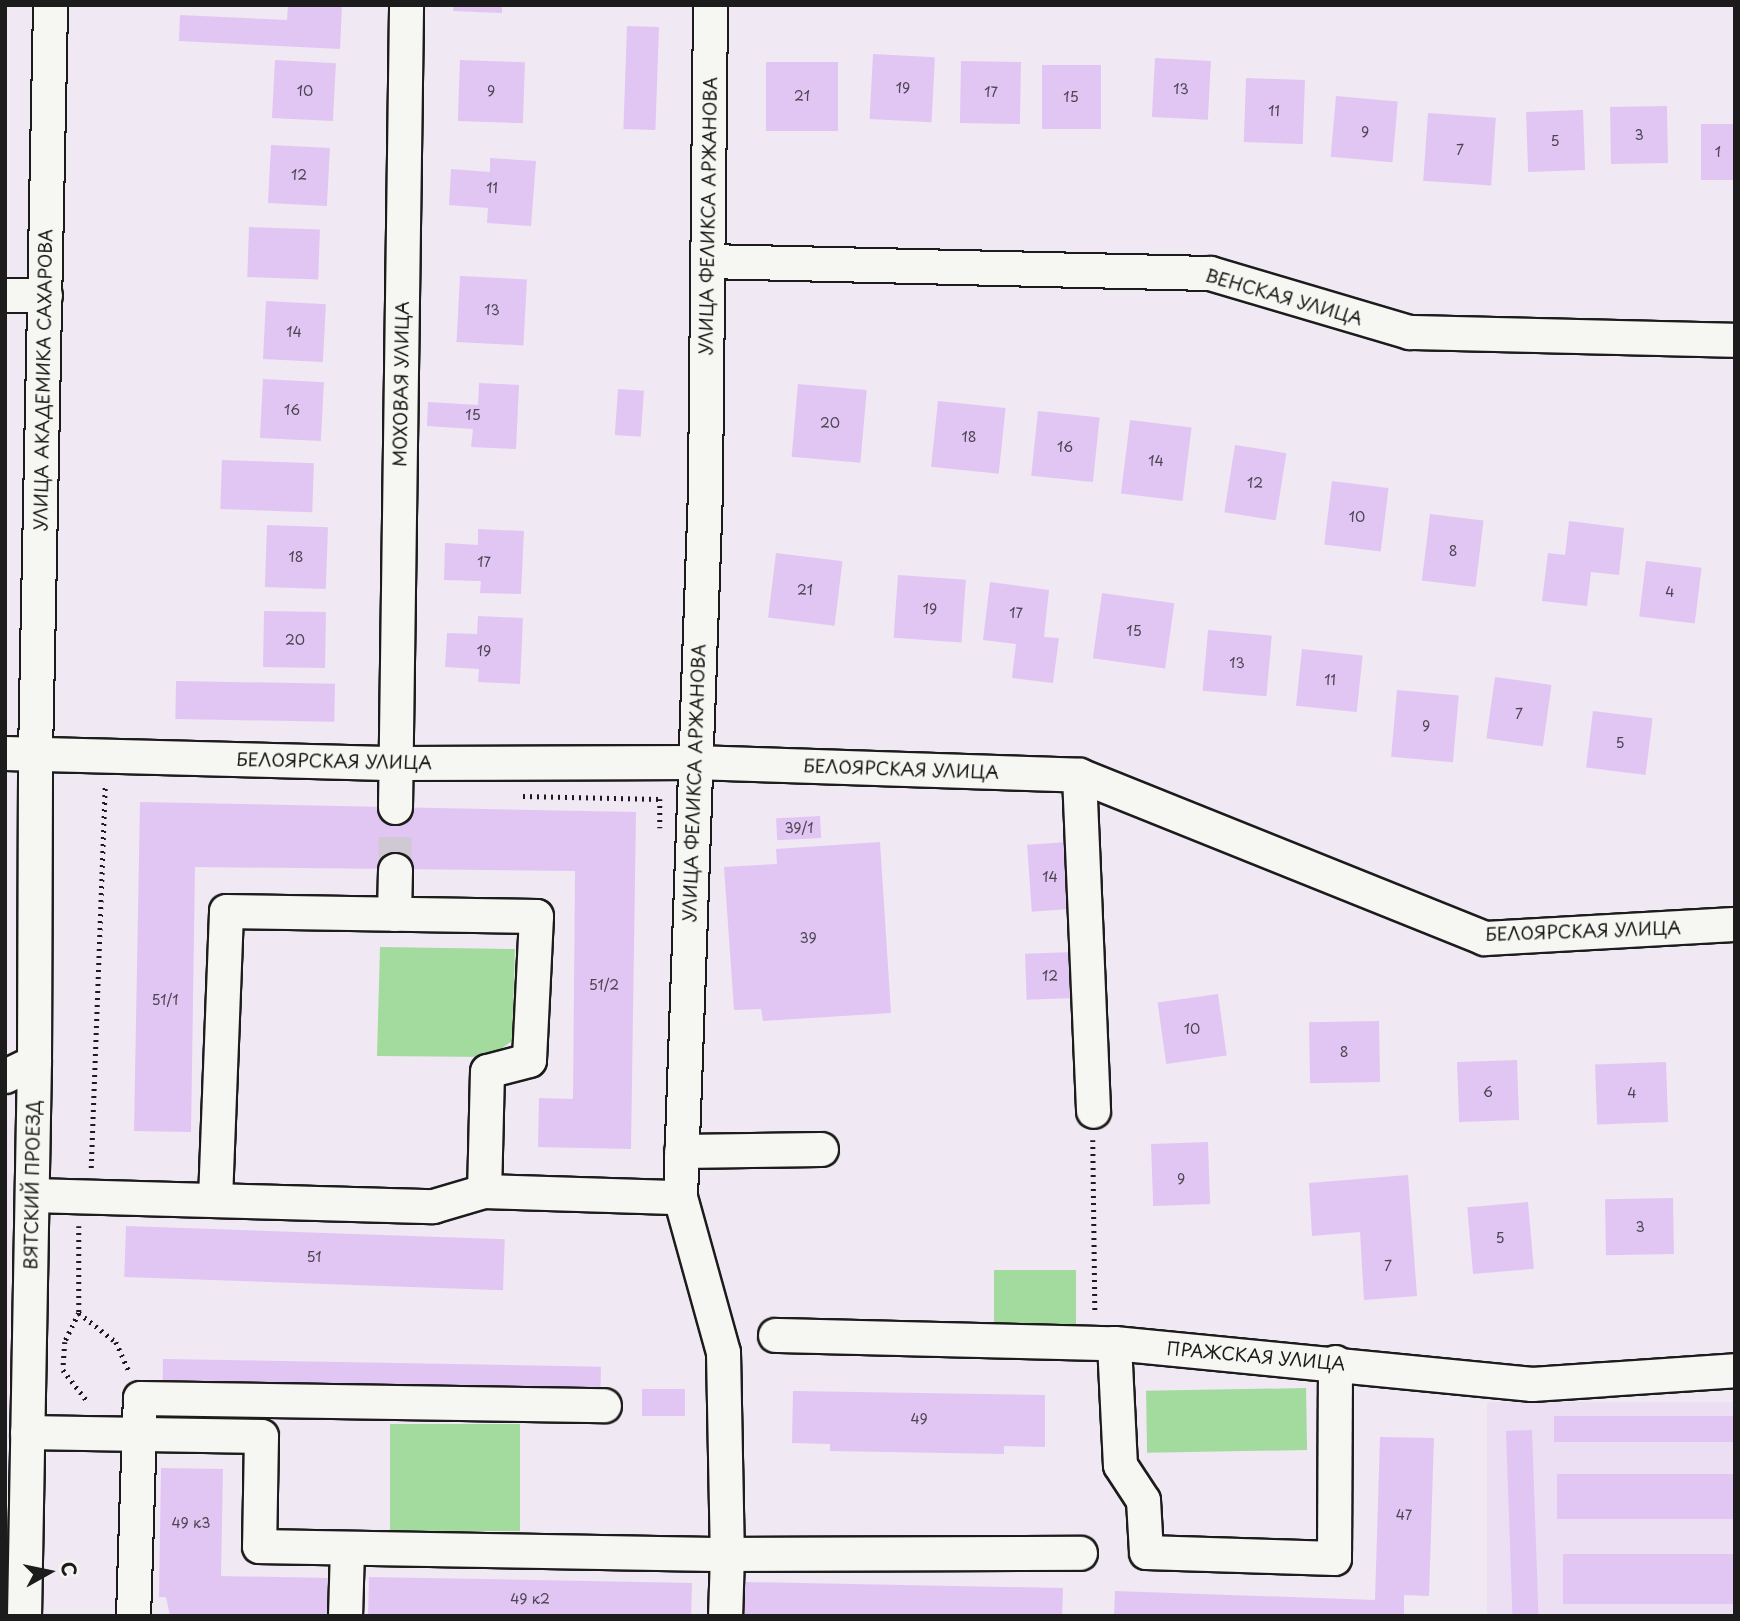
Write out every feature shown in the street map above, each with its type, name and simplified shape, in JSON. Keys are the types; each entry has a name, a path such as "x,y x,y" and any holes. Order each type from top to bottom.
{"street":[{"name":"УЛИЦА АКАДЕМИКА САХАРОВА","path":"20,754 45,295 50,5"},
{"name":"МОХОВАЯ УЛИЦА","path":"395,807 406,5"},
{"name":"УЛИЦА ФЕЛИКСА АРЖАНОВА","path":"710,5 705,491 680,1197 723,1352 727,1554 725,1616"},
{"name":"ВЕНСКАЯ УЛИЦА","path":"707,261 1210,273 1409,332 1735,340"},
{"path":"5,295 45,295"},
{"name":"БЕЛОЯРСКАЯ УЛИЦА","path":"20,754 396,763 695,762 1079,775 1485,938 1735,924"},
{"name":"ВЯТСКИЙ ПРОЕЗД","path":"20,754 20,1069 32,1195 18,1246 24,1616"},
{"path":"1079,775 1093,1111"},
{"path":"394,914 395,870"},
{"path":"215,1199 226,911 536,916 529,1060 487,1071 484,1191"},
{"path":"681,1151 821,1149"},
{"path":"32,1195 433,1206 484,1191 680,1197"},
{"name":"ПРАЖСКАЯ УЛИЦА","path":"775,1335 1105,1343 1335,1362 1532,1384 1735,1370"},
{"path":"1105,1343 1120,1465 1143,1500 1146,1552 1334,1558 1335,1362"},
{"path":"134,1616 124,1433 140,1398 604,1405"},
{"path":"20,1412 124,1433 261,1436 259,1546 727,1554 1080,1553"},
{"path":"345,1616 347,1549"}],"path":[{"path":"117,787 103,786 92,1166 79,1195 79,1313 65,1342 63,1370 124,1433"},
{"path":"521,796 660,799 660,840"},
{"path":"1093,1111 1105,1343"},
{"path":"79,1313 116,1342 140,1398"}],"shaded area":[{"path":"1487,1402 1735,1402 1735,1616 1487,1616"}],"green space":[{"path":"380,947 515,949 512,1041 489,1057 377,1056"},
{"path":"994,1270 1076,1270 1076,1326 994,1326"},
{"path":"1306,1388 1307,1450 1147,1453 1146,1391"},
{"path":"390,1424 520,1424 520,1531 390,1531"}],"building":[{"path":"288,5 342,5 340,49 179,41 180,15 287,20"},
{"path":"454,5 502,5 502,13 453,11"},
{"path":"627,26 659,27 655,130 623,129"},
{"path":"873,54 935,57 932,122 870,119"},
{"path":"1155,58 1211,61 1208,120 1152,117"},
{"path":"275,60 336,63 333,121 272,118"},
{"path":"460,60 525,62 523,123 458,121"},
{"path":"961,61 1021,62 1020,124 960,123"},
{"path":"766,62 838,62 838,131 766,131"},
{"path":"1042,65 1101,65 1101,129 1042,129"},
{"path":"1246,78 1305,80 1303,144 1244,142"},
{"path":"1336,96 1398,101 1392,162 1331,157"},
{"path":"1667,106 1668,163 1611,164 1610,107"},
{"path":"1583,110 1585,170 1528,172 1526,112"},
{"path":"1428,113 1496,118 1491,186 1423,181"},
{"path":"1701,124 1735,124 1735,180 1701,180"},
{"path":"271,145 330,148 327,206 268,203"},
{"path":"490,158 536,161 531,226 487,223 488,208 449,205 451,169 490,172"},
{"path":"249,227 320,229 318,279 247,277"},
{"path":"460,276 527,280 523,345 457,342"},
{"path":"266,301 326,304 323,362 263,359"},
{"path":"263,379 324,382 321,441 260,438"},
{"path":"479,383 519,385 516,449 471,447 473,429 427,426 428,402 478,405"},
{"path":"798,384 867,390 860,463 792,457"},
{"path":"618,389 644,391 641,437 615,435"},
{"path":"938,401 1006,408 999,474 931,467"},
{"path":"1038,411 1100,417 1093,482 1031,476"},
{"path":"1130,420 1192,428 1183,501 1121,493"},
{"path":"1235,445 1286,453 1276,520 1224,512"},
{"path":"222,460 314,463 312,512 220,509"},
{"path":"1332,481 1389,488 1381,551 1324,545"},
{"path":"1430,514 1484,521 1475,587 1422,581"},
{"path":"1569,521 1624,528 1619,575 1591,572 1587,606 1542,601 1548,553 1565,555"},
{"path":"267,525 328,527 326,589 265,587"},
{"path":"478,529 524,531 521,594 480,593 481,581 444,580 445,543 478,545"},
{"path":"776,553 843,561 835,626 768,618"},
{"path":"1646,561 1702,568 1695,623 1639,617"},
{"path":"898,575 966,580 961,643 894,638"},
{"path":"990,582 1049,590 1044,637 1059,638 1053,683 1012,678 1016,644 983,640"},
{"path":"1102,593 1174,603 1165,669 1093,658"},
{"path":"264,611 326,612 325,668 263,667"},
{"path":"478,616 523,618 520,684 478,682 479,669 445,667 447,633 477,634"},
{"path":"1208,630 1272,636 1266,696 1203,691"},
{"path":"1302,649 1363,655 1357,712 1296,706"},
{"path":"1495,677 1551,685 1543,746 1486,738"},
{"path":"176,681 335,684 334,722 175,719"},
{"path":"1397,690 1459,695 1453,762 1391,757"},
{"path":"1593,711 1653,718 1646,775 1586,768"},
{"path":"140,802 636,812 631,1149 538,1147 539,1098 573,1099 575,871 195,867 191,1132 134,1131"},
{"path":"820,816 821,838 777,840 776,818"},
{"path":"880,842 891,1013 763,1021 761,1009 734,1010 724,867 777,864 776,849"},
{"path":"1068,842 1073,909 1032,912 1027,845"},
{"path":"1074,952 1076,998 1027,1000 1025,954"},
{"path":"1218,994 1227,1055 1166,1064 1158,1002"},
{"path":"1379,1021 1380,1082 1310,1083 1309,1022"},
{"path":"1517,1060 1519,1120 1459,1122 1457,1062"},
{"path":"1666,1062 1668,1122 1597,1124 1595,1064"},
{"path":"1208,1142 1210,1204 1153,1206 1151,1144"},
{"path":"1408,1175 1417,1296 1364,1300 1360,1232 1312,1236 1309,1183"},
{"path":"1673,1198 1674,1254 1606,1255 1605,1199"},
{"path":"1528,1202 1534,1269 1473,1274 1467,1207"},
{"path":"126,1226 505,1239 503,1290 124,1277"},
{"path":"163,1359 601,1367 600,1397 162,1389"},
{"path":"642,1389 685,1389 685,1416 642,1416"},
{"path":"793,1391 1045,1395 1045,1447 1004,1446 1004,1454 830,1451 830,1444 792,1443"},
{"path":"1554,1416 1735,1416 1735,1442 1554,1442"},
{"path":"1532,1430 1538,1616 1512,1616 1506,1431"},
{"path":"1380,1437 1434,1438 1429,1596 1404,1595 1404,1616 1114,1616 1115,1591 1375,1600"},
{"path":"161,1468 223,1469 221,1576 330,1578 329,1616 170,1616 166,1597 159,1597"},
{"path":"1557,1474 1735,1474 1735,1519 1557,1519"},
{"path":"1563,1554 1735,1554 1735,1604 1563,1604"},
{"path":"369,1577 692,1583 691,1616 368,1616"},
{"path":"744,1582 1063,1588 1062,1616 743,1616"}],"tunnel":[{"path":"395,807 395,870"}]}
